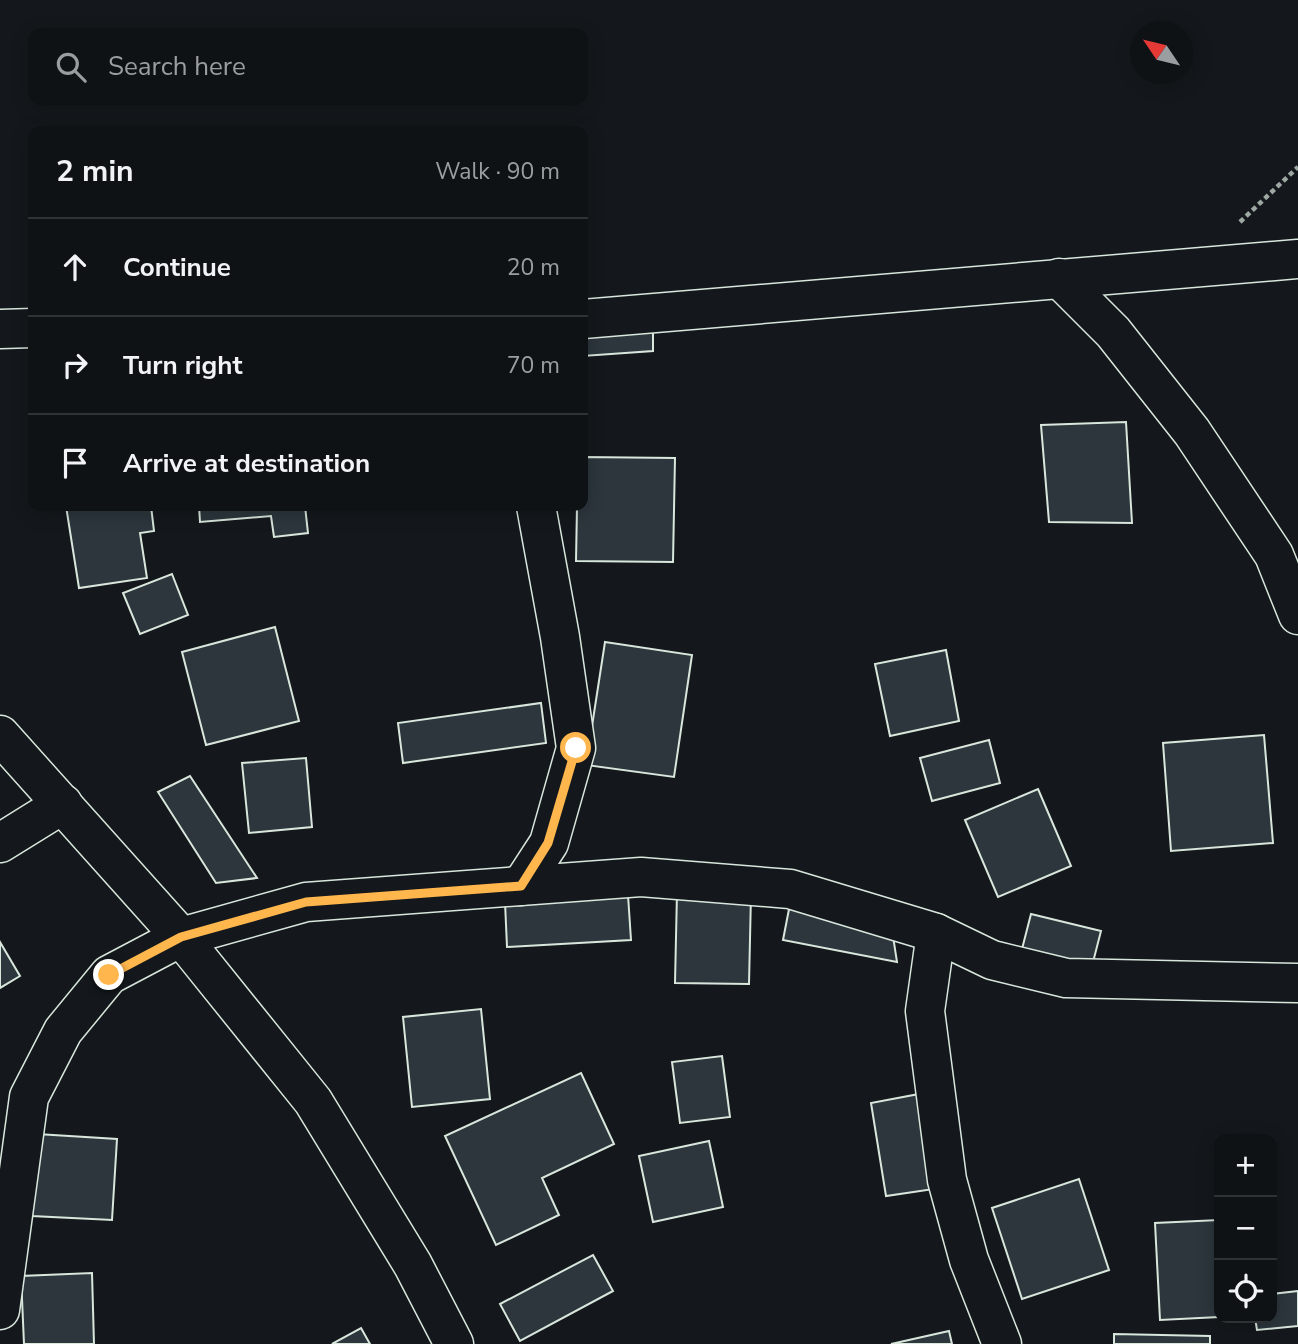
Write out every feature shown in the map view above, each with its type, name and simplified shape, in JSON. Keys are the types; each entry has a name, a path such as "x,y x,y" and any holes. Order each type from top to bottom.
{"main road":[{"path":"588,319 1298,259"},
{"path":"1059,278 1113,332 1192,432 1274,555 1298,615"},
{"path":"0,329 28,328"},
{"path":"521,886 548,843 576,748 560,636 537,511"},
{"path":"0,736 181,937 313,1101 413,1265 454,1344"},
{"path":"0,843 62,804"},
{"path":"0,1310 29,1097 62,1031 109,975 181,937 306,902 641,877 790,889 936,933 992,960 1066,978 1298,983"},
{"path":"936,933 925,1011 947,1180 969,1260 1002,1344"}],"path":[{"path":"1192,268 1298,167"}],"building":[{"path":"653,325 653,351 588,356 588,329"},
{"path":"1126,422 1132,523 1049,522 1041,425"},
{"path":"588,457 675,458 673,562 576,561 577,511 588,511"},
{"path":"67,511 152,511 154,531 140,533 147,578 79,588"},
{"path":"199,511 306,511 308,533 274,537 271,516 200,522"},
{"path":"172,574 188,615 140,634 123,593"},
{"path":"275,627 299,721 206,745 182,652"},
{"path":"605,642 692,655 674,777 586,765"},
{"path":"946,650 959,721 890,736 875,664"},
{"path":"541,703 546,743 403,763 398,723"},
{"path":"1264,735 1273,843 1171,851 1163,743"},
{"path":"989,740 1000,783 932,801 920,758"},
{"path":"306,758 312,827 249,833 242,763"},
{"path":"190,776 257,878 216,883 158,792"},
{"path":"1038,789 1071,866 998,897 965,820"},
{"path":"677,892 751,894 749,984 675,983"},
{"path":"628,895 631,940 507,947 505,902"},
{"path":"790,904 891,923 897,962 783,940"},
{"path":"1031,914 1101,931 1092,966 1022,949"},
{"path":"0,942 20,976 0,988"},
{"path":"481,1009 490,1099 412,1107 403,1017"},
{"path":"722,1056 730,1117 680,1123 672,1062"},
{"path":"581,1073 614,1144 542,1178 559,1215 496,1245 445,1136"},
{"path":"919,1094 934,1189 886,1196 871,1103"},
{"path":"37,1134 117,1139 112,1220 32,1216"},
{"path":"709,1141 723,1207 653,1222 639,1156"},
{"path":"1079,1179 1109,1270 1022,1299 992,1208"},
{"path":"1214,1220 1214,1317 1160,1320 1155,1223"},
{"path":"593,1255 613,1291 520,1341 500,1304"},
{"path":"92,1273 94,1344 24,1344 21,1276"},
{"path":"1298,1291 1298,1326 1257,1330 1256,1323 1277,1323 1277,1293"},
{"path":"361,1328 370,1344 332,1344"},
{"path":"949,1331 952,1344 891,1344"},
{"path":"1114,1334 1210,1336 1210,1344 1114,1344"}],"route":[{"path":"109,975 181,937 306,902 521,886 548,843 576,748"}]}
